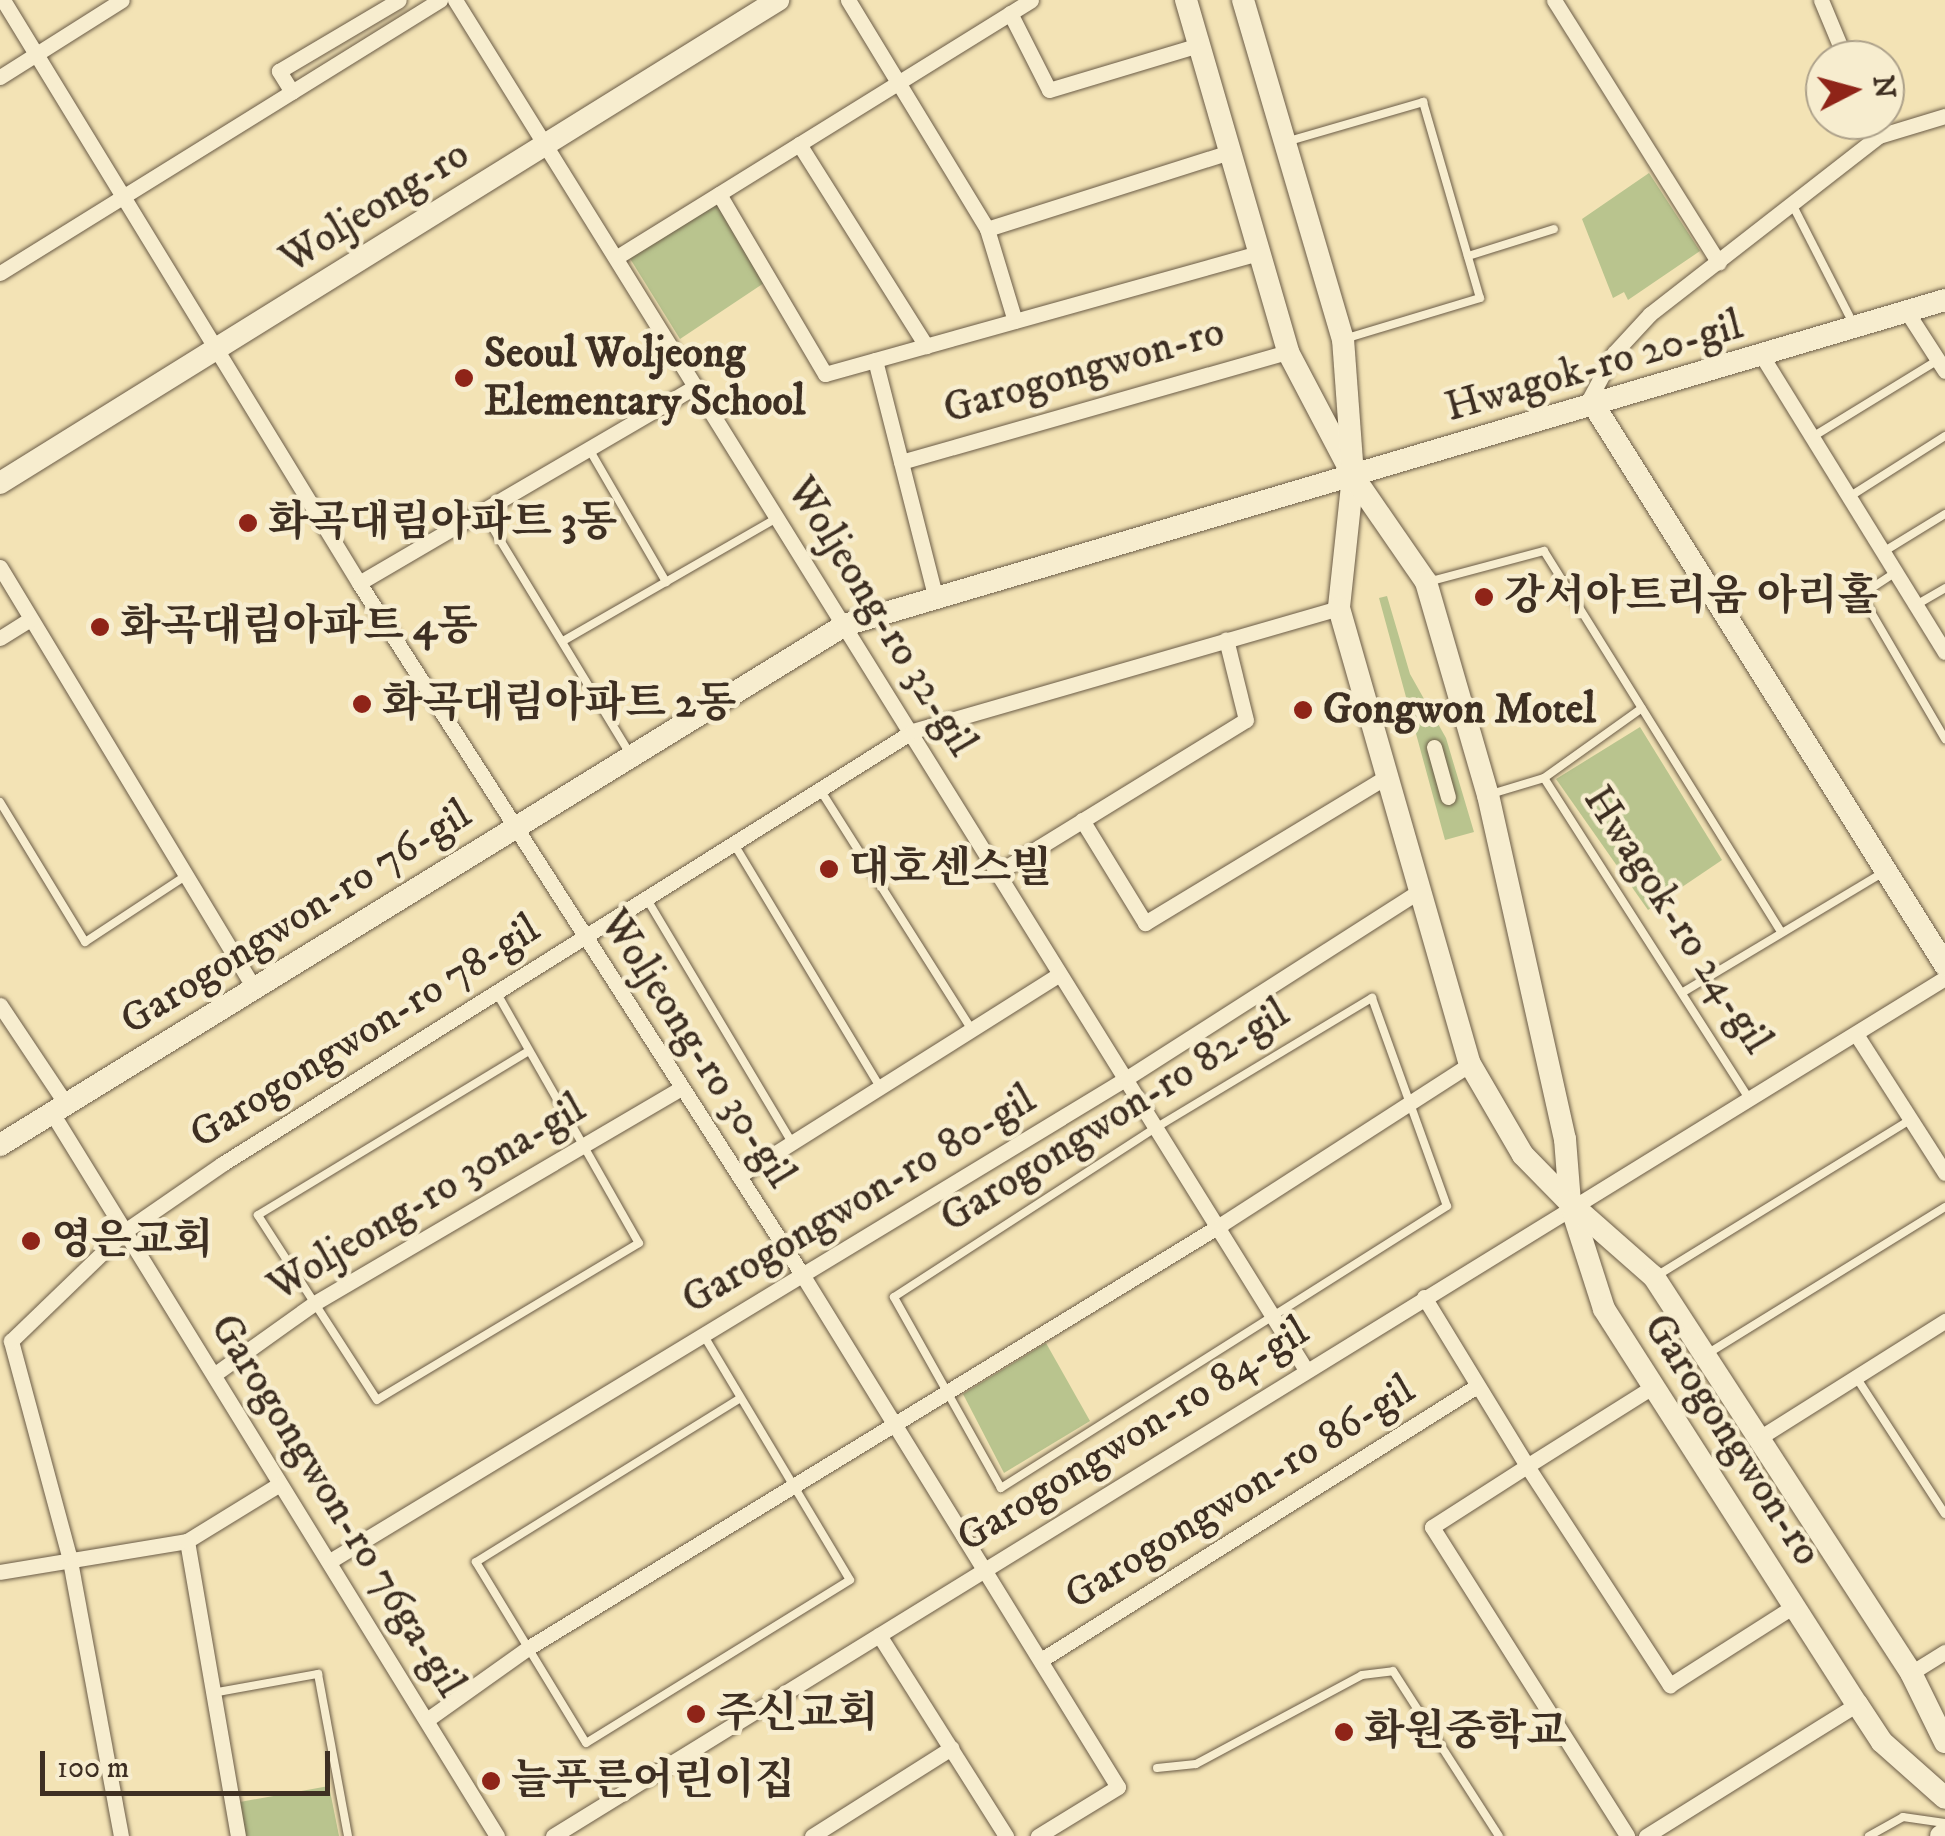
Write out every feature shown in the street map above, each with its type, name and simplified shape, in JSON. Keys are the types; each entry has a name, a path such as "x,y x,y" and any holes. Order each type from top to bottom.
{"main road":[{"name":"Woljeong-ro","path":"4,474 219,348 778,0"},
{"name":"Garogongwon-ro","path":"1186,0 1288,352 1353,476 1426,582 1488,795 1565,1140 1570,1204 1604,1309 1882,1742 1945,1798"},
{"name":"Garogongwon-ro","path":"1246,0 1342,340 1353,476 1338,608 1470,1064 1523,1155 1570,1204 1654,1277 1911,1673 1945,1742"},
{"name":"Hwagok-ro 20-gil","path":"1353,476 1945,300"},
{"path":"1288,352 1310,385 1328,394 1339,386 1342,340"},
{"path":"1590,408 1945,965"},
{"name":"Garogongwon-ro 76-gil","path":"0,1145 845,625 1353,476"}],"street":[{"name":"Woljeong-ro 30-gil","path":"4,0 359,583 581,936 804,1276 1118,1787 1038,1836"},
{"path":"0,76 122,0"},
{"path":"292,92 279,71 399,0"},
{"path":"0,274 440,0"},
{"name":"Woljeong-ro 32-gil","path":"455,0 913,731 1056,976 1222,1224 1278,1315 1305,1368"},
{"path":"848,0 987,228 1015,321"},
{"path":"617,257 1031,0"},
{"path":"1554,0 1719,263"},
{"path":"1820,0 1837,40"},
{"path":"1010,13 1050,90 1199,45"},
{"path":"1905,128 1945,116"},
{"path":"1590,408 1614,353 1650,314 1873,140"},
{"path":"799,144 926,346"},
{"path":"987,228 1230,152"},
{"path":"718,194 825,374 1259,253"},
{"path":"1908,312 1941,366"},
{"name":"Garogongwon-ro","path":"901,462 1288,352"},
{"path":"1762,356 1945,652"},
{"path":"874,360 935,596"},
{"path":"359,583 696,386"},
{"path":"0,567 255,990"},
{"name":"Garogongwon-ro 78-gil","path":"69,1556 11,1340 125,1231 494,988 913,731 1338,608"},
{"path":"0,638 31,619"},
{"path":"997,872 1246,720 1226,639"},
{"path":"1434,746 1449,798"},
{"path":"1082,820 1145,923 1386,777"},
{"name":"Garogongwon-ro 80-gil","path":"330,1560 1127,1078 1419,891"},
{"path":"740,1176 878,1084 1056,976"},
{"name":"Hwagok-ro 24-gil","path":"1570,1204 1750,1100 1945,978"},
{"name":"Garogongwon-ro 76ga-gil","path":"0,1004 125,1231 278,1485 330,1560 498,1836"},
{"path":"1856,1034 1945,1173"},
{"path":"428,1719 528,1648 1222,1224 1470,1064"},
{"name":"Woljeong-ro 30na-gil","path":"214,1374 314,1304 680,1089"},
{"name":"Garogongwon-ro 84-gil","path":"552,1836 1570,1204"},
{"path":"1424,1297 1476,1386 1670,1686 1794,1606"},
{"path":"1758,1438 1942,1329"},
{"name":"Garogongwon-ro 86-gil","path":"1041,1660 1476,1386"},
{"path":"1627,1836 1432,1527 1654,1386"},
{"path":"0,1572 69,1556 187,1541 278,1485"},
{"path":"187,1541 238,1836"},
{"path":"69,1556 121,1836"},
{"path":"880,1635 1006,1836"},
{"path":"1911,1673 1945,1652"},
{"path":"1646,1836 1857,1704"},
{"path":"812,1836 951,1748"}],"lane":[{"path":"1284,142 1422,102 1468,256 1480,298 1342,340"},
{"path":"1792,204 1855,328"},
{"path":"1468,256 1554,230"},
{"path":"1812,437 1941,366"},
{"path":"1849,497 1945,436"},
{"path":"590,449 666,582"},
{"path":"482,511 631,756"},
{"path":"1883,552 1945,514"},
{"path":"562,641 777,518"},
{"path":"1426,582 1544,551 1780,930"},
{"path":"1896,572 1861,595 1945,738"},
{"path":"1916,605 1945,588"},
{"path":"1488,795 1544,778 1642,708"},
{"name":"Hwagok-ro 24-gil","path":"1544,778 1685,990 1750,1100"},
{"path":"819,788 972,1030"},
{"path":"0,802 86,942 184,877"},
{"path":"734,844 878,1084"},
{"path":"1685,990 1780,930 1886,871"},
{"path":"646,896 791,1142"},
{"path":"494,988 526,1053 638,1243 377,1400 258,1215 526,1053"},
{"name":"Garogongwon-ro 82-gil","path":"1372,998 1406,1103 1447,1206 1001,1488 894,1297 1157,1127 1372,998"},
{"name":"Garogongwon-ro","path":"1654,1277 1911,1120"},
{"name":"Garogongwon-ro","path":"1705,1356 1945,1206"},
{"path":"704,1336 850,1580 586,1742 476,1562 738,1398"},
{"path":"1856,1377 1945,1514"},
{"path":"1157,1768 1196,1764 1362,1675 1392,1671 1499,1836"},
{"path":"212,1693 318,1674 348,1836"},
{"path":"1869,1836 1903,1817 1945,1823"}],"green space":[{"path":"1649,173 1700,251 1628,300 1624,292 1613,298 1582,219"},
{"path":"715,202 764,283 680,339 629,257"},
{"path":"1387,596 1410,674 1446,738 1474,832 1445,840 1379,598"},
{"path":"1640,727 1722,860 1648,910 1556,779"},
{"path":"1046,1343 1090,1421 1004,1473 963,1394"},
{"path":"329,1786 339,1836 246,1836 240,1802"}],"place":[{"name":"Seoul Woljeong Elementary School","path":"464,378"},
{"name":"화곡대림아파트 3동","path":"248,523"},
{"name":"강서아트리움 아리홀","path":"1484,597"},
{"name":"화곡대림아파트 4동","path":"100,627"},
{"name":"화곡대림아파트 2동","path":"362,704"},
{"name":"Gongwon Motel","path":"1303,710"},
{"name":"대호센스빌","path":"829,869"},
{"name":"영은교회","path":"31,1241"},
{"name":"주신교회","path":"696,1714"},
{"name":"화원중학교","path":"1344,1732"},
{"name":"늘푸른어린이집","path":"491,1781"}]}
